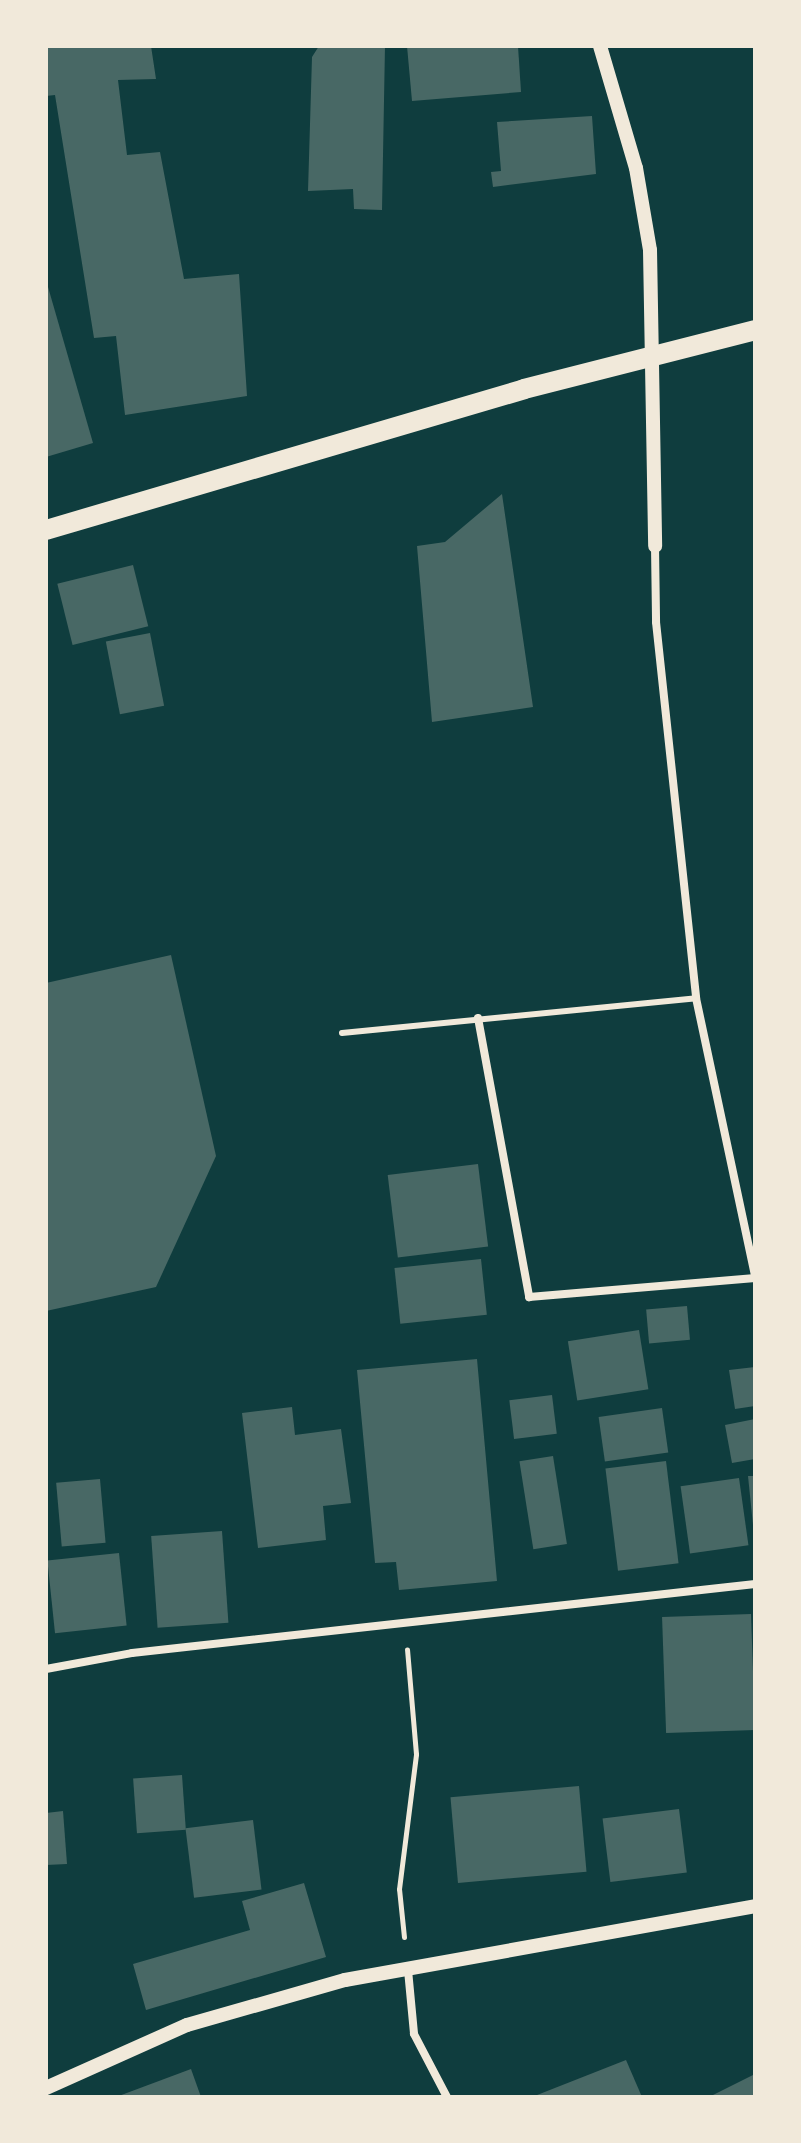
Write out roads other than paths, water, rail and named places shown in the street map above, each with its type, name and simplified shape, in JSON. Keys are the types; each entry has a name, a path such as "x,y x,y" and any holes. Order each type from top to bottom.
{"main road":[{"path":"46,530 755,330"}],"street":[{"path":"478,1018 529,1297 755,1277 696,998 656,622 654,291 639,181 600,46"},
{"path":"46,1669 404,1623 755,1584"},
{"path":"46,2088 187,2025 408,1970 755,1906"},
{"path":"408,1970 414,2034 447,2097"}],"lane":[{"path":"342,1033 696,998"}]}
